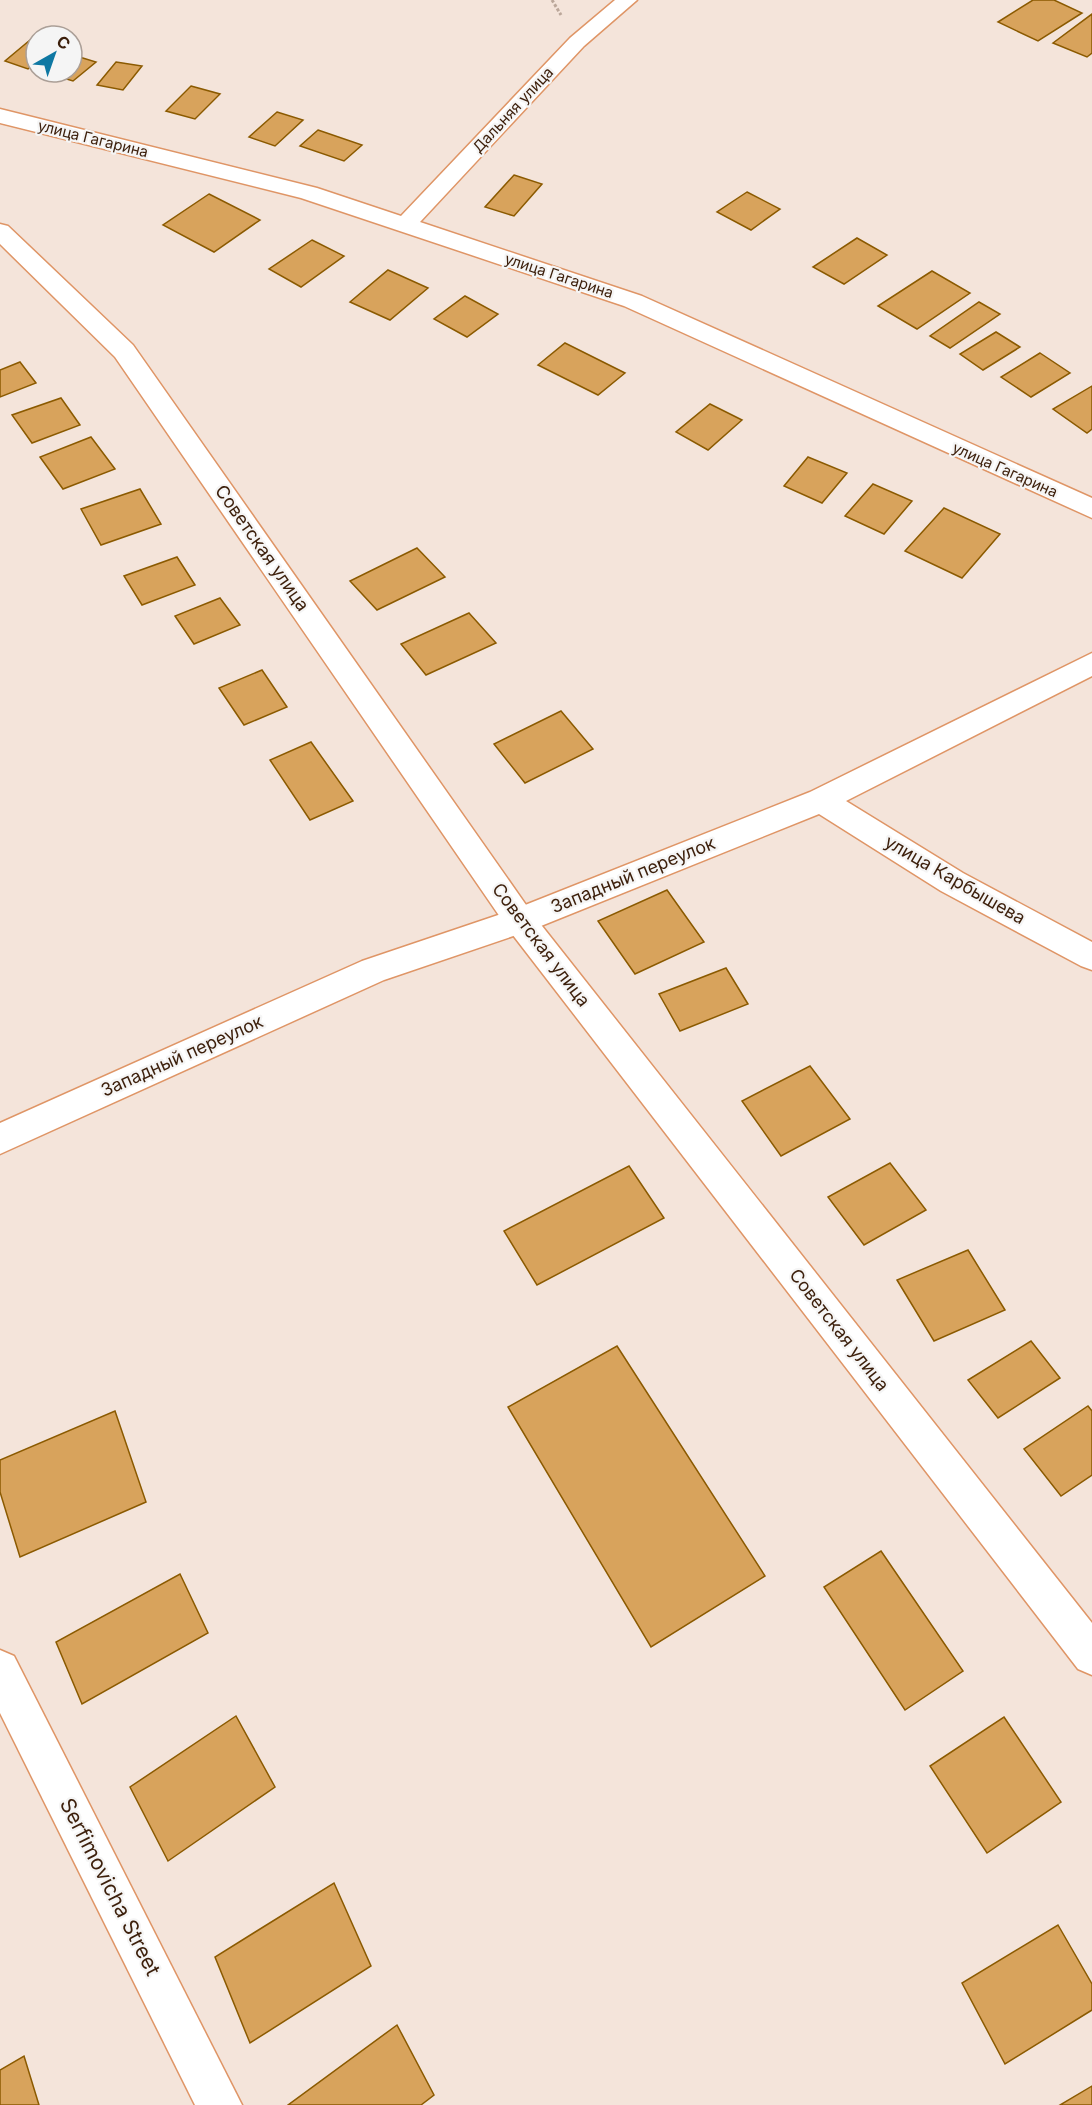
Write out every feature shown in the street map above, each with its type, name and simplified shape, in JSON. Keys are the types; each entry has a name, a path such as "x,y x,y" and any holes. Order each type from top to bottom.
{"street":[{"name":"Дальняя улица","path":"405,225 577,42 627,0"},
{"name":"улица Гагарина","path":"0,116 309,193 633,301 1092,509"},
{"name":"Советская улица","path":"0,231 124,351 520,921 1092,1656"},
{"name":"Западный переулок","path":"0,1138 373,970 520,921 821,800 1092,663"},
{"name":"улица Карбышева","path":"821,800 952,882 1092,957"},
{"name":"Serfimovicha Street","path":"0,1670 219,2105"}],"building":[{"path":"1033,0 1054,0 1082,13 1038,41 998,22"},
{"path":"1092,14 1092,53 1087,57 1053,43"},
{"path":"24,45 24,68 5,61"},
{"path":"84,58 96,62 84,72"},
{"path":"116,62 142,66 123,90 97,85"},
{"path":"191,86 220,94 195,119 166,111"},
{"path":"277,112 303,120 275,146 249,137"},
{"path":"318,130 362,145 344,161 300,146"},
{"path":"514,175 542,184 514,216 485,207"},
{"path":"747,192 780,209 751,230 717,212"},
{"path":"209,194 260,220 214,252 163,225"},
{"path":"857,238 887,255 844,284 813,267"},
{"path":"312,240 344,256 301,287 269,269"},
{"path":"388,270 428,288 390,320 350,302"},
{"path":"932,271 970,293 917,329 878,306"},
{"path":"465,296 498,314 467,337 434,319"},
{"path":"979,302 1000,314 950,348 930,336"},
{"path":"996,332 1020,347 983,370 960,354"},
{"path":"565,343 625,373 598,395 538,365"},
{"path":"1040,353 1070,373 1031,397 1001,377"},
{"path":"20,362 36,383 0,397 0,370"},
{"path":"1092,386 1092,429 1087,433 1053,409"},
{"path":"61,398 80,425 32,443 12,415"},
{"path":"710,404 742,420 708,450 676,432"},
{"path":"91,437 115,469 63,489 40,457"},
{"path":"808,457 847,473 822,503 784,486"},
{"path":"873,484 912,501 884,534 845,516"},
{"path":"140,489 161,524 101,545 81,509"},
{"path":"944,508 1000,534 962,578 905,551"},
{"path":"417,548 445,577 377,610 350,581"},
{"path":"177,557 195,585 142,605 124,576"},
{"path":"220,598 240,625 194,644 175,616"},
{"path":"469,613 496,643 426,675 401,644"},
{"path":"262,670 287,707 244,725 219,688"},
{"path":"561,711 593,749 525,783 494,744"},
{"path":"311,742 353,801 310,820 270,760"},
{"path":"667,890 704,942 635,974 598,921"},
{"path":"726,968 748,1004 680,1031 659,994"},
{"path":"810,1066 850,1119 781,1156 742,1101"},
{"path":"890,1163 926,1210 864,1245 828,1197"},
{"path":"629,1166 664,1218 537,1285 504,1231"},
{"path":"968,1250 1005,1310 934,1341 897,1280"},
{"path":"1031,1341 1060,1378 998,1418 968,1380"},
{"path":"617,1346 765,1576 651,1647 508,1407"},
{"path":"1088,1406 1092,1411 1092,1475 1061,1496 1024,1449"},
{"path":"115,1411 146,1502 20,1557 0,1492 0,1460"},
{"path":"881,1551 963,1671 905,1710 824,1587"},
{"path":"180,1574 208,1633 82,1704 56,1642"},
{"path":"236,1716 275,1787 168,1861 130,1787"},
{"path":"1004,1717 1061,1802 987,1853 930,1766"},
{"path":"334,1883 371,1966 250,2043 215,1957"},
{"path":"1058,1925 1092,1984 1092,2010 1005,2064 962,1983"},
{"path":"397,2025 434,2095 421,2105 288,2105"},
{"path":"24,2056 39,2105 0,2105 0,2070"},
{"path":"1092,2086 1092,2105 1060,2105"}]}
